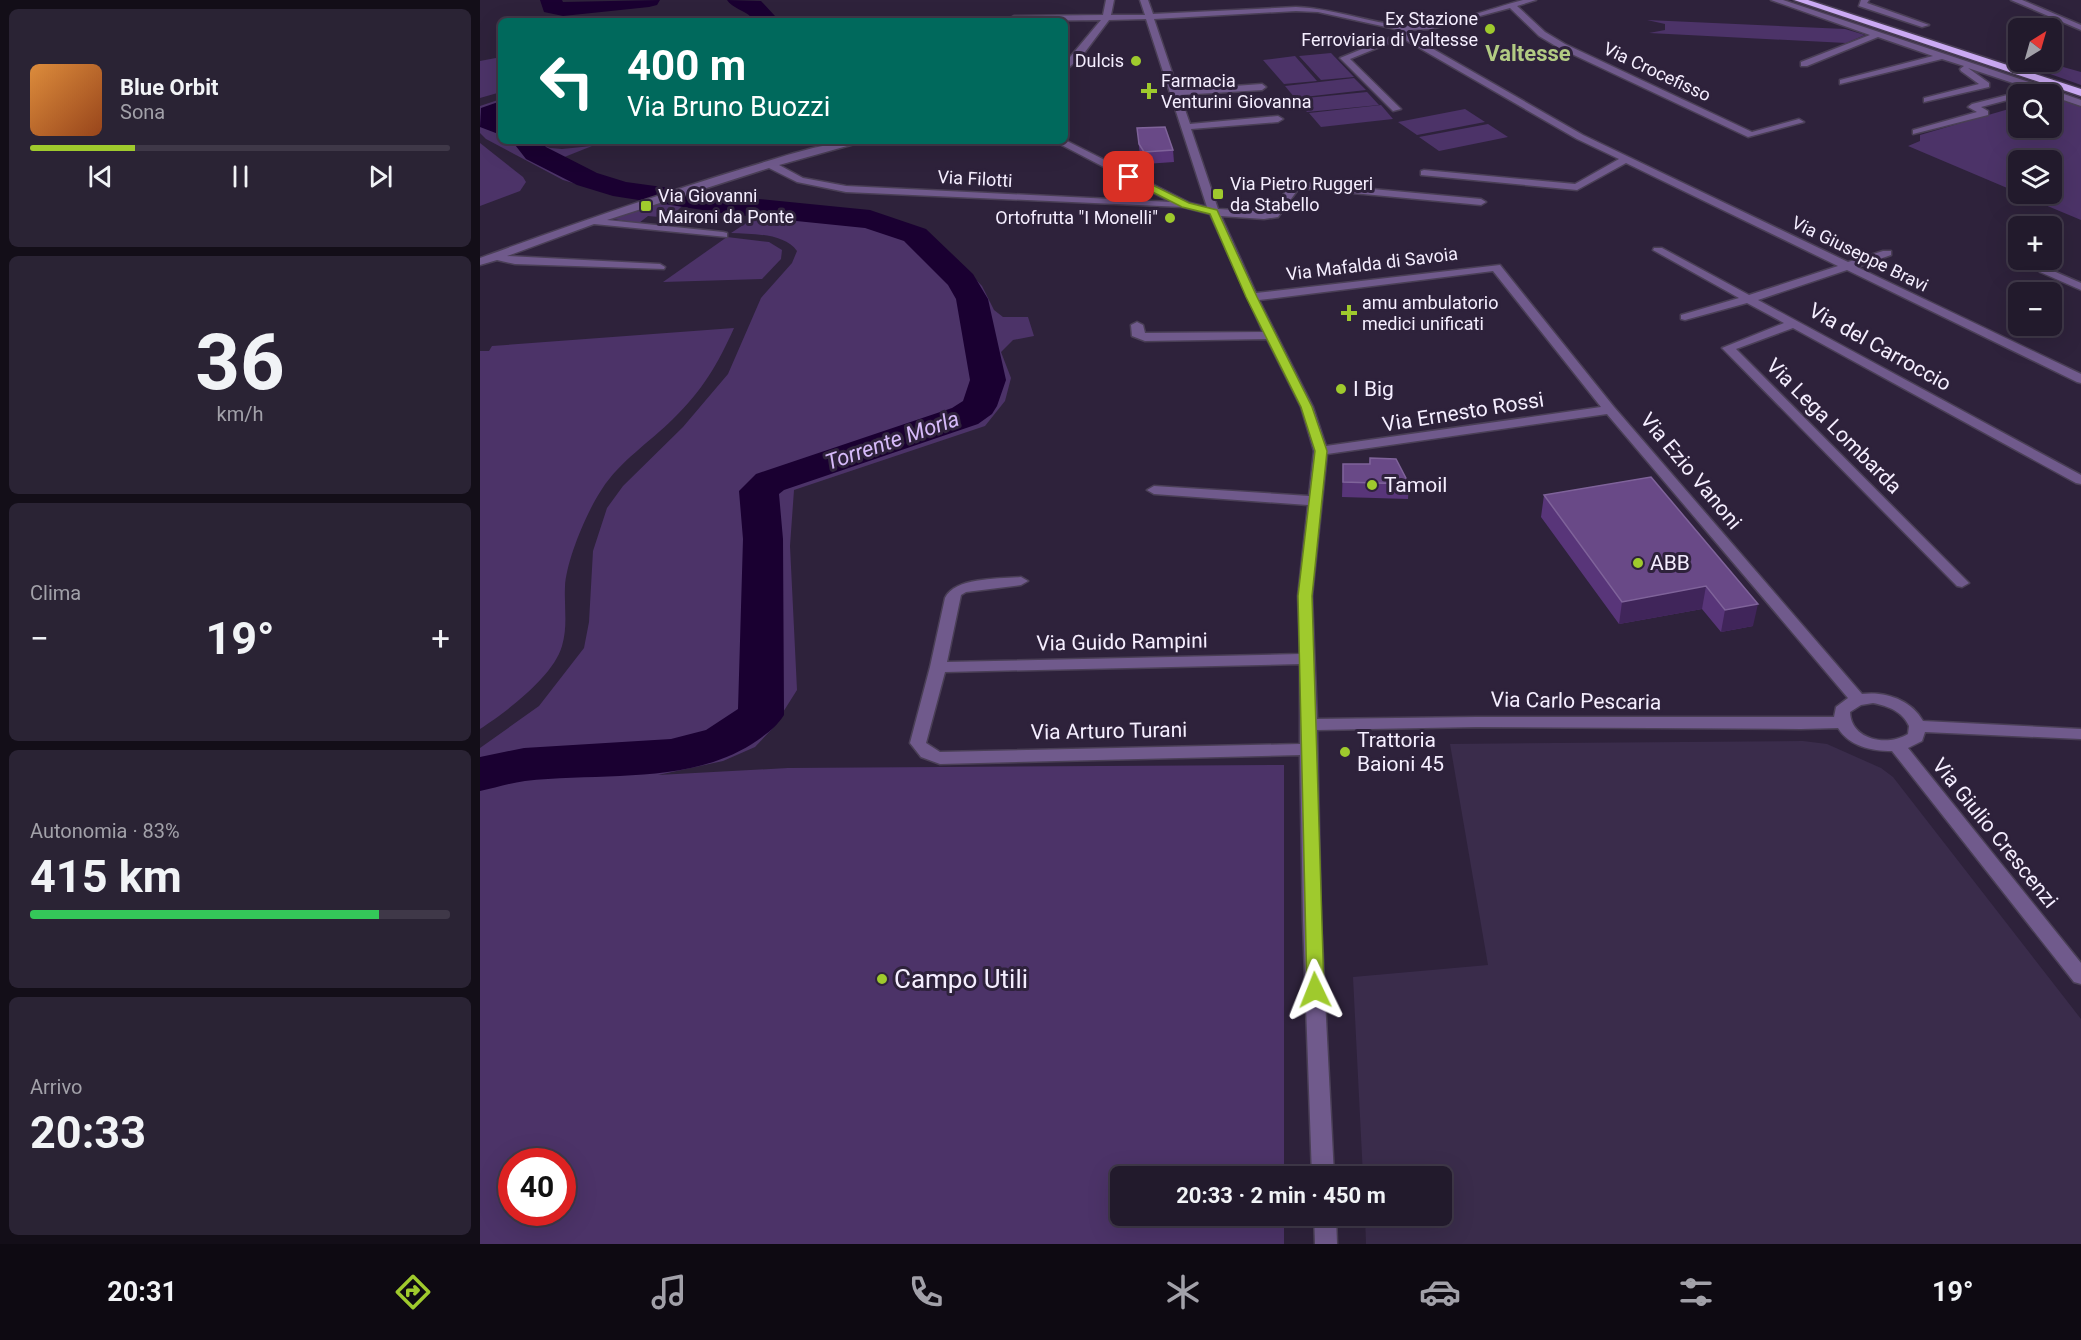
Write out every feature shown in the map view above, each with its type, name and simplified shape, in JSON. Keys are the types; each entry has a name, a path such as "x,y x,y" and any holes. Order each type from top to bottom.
{"highway":[{"path":"1799,0 2081,93"},
{"path":"1814,0 2081,88"}],"street":[{"path":"1068,65 1106,18 1110,0"},
{"path":"1144,0 1214,212 1251,297 1307,407 1321,451 1305,596 1323,1166"},
{"path":"1315,0 1318,10"},
{"path":"1396,109 1344,58 1404,32 1513,7 1532,0"},
{"path":"1775,0 2026,84"},
{"path":"1865,0 1862,4 1925,25"},
{"path":"2015,0 2081,28"},
{"name":"Via Crocefisso","path":"1513,7 1542,34 1562,46 1751,135 1799,122"},
{"path":"1014,18 1149,17 1296,9 1318,10 1404,32"},
{"name":"Via Giuseppe Bravi","path":"1404,32 1580,137 2081,379"},
{"path":"1804,64 1877,35"},
{"path":"1843,82 1944,56"},
{"path":"1927,100 1986,85 1959,66 1965,63"},
{"path":"1173,93 1262,87"},
{"path":"2062,96 2081,103"},
{"path":"1916,132 1985,113 1973,107 2008,98"},
{"path":"1185,127 1278,119"},
{"path":"806,144 816,151"},
{"path":"480,262 682,190 768,163 847,144"},
{"path":"1065,144 1186,205 1214,212 1264,216 1274,214 1296,184 1349,194 1481,202"},
{"path":"1424,172 1577,187 1625,160"},
{"name":"Via Filotti","path":"768,163 800,180 846,189 1186,205"},
{"path":"591,221 723,235"},
{"name":"Via del Carroccio","path":"1658,250 2081,480"},
{"path":"1685,317 1749,299 1887,253"},
{"path":"496,256 515,261 660,267"},
{"name":"Via Mafalda di Savoia","path":"1251,297 1496,267"},
{"name":"Via Ezio Vanoni","path":"1496,267 1610,410 1858,699"},
{"path":"2044,270 2081,287"},
{"name":"Via Lega Lombarda","path":"1796,323 1728,348 1962,584"},
{"path":"1137,325 1138,336 1146,337 1271,335"},
{"name":"Via Ernesto Rossi","path":"1321,451 1610,410"},
{"path":"1154,490 1316,501"},
{"path":"938,667 955,592 962,588 1021,581"},
{"name":"Via Guido Rampini","path":"938,667 1307,658"},
{"name":"Via Arturo Turani","path":"938,667 918,742 921,751 940,758 1308,749"},
{"path":"1873,698 1893,702 1909,712 1917,726 1917,733 1912,740 1897,746 1878,746 1859,739 1842,722 1842,711 1847,704 1858,699 1873,698"},
{"name":"Via Carlo Pescaria","path":"1309,725 1476,722 1802,724 1842,722"},
{"path":"1917,726 2081,734"},
{"name":"Via Giulio Crescenzi","path":"1897,746 2081,977"},
{"path":"1325,1226 1326,1244"}],"shaded area":[{"path":"1647,20 1845,29 1865,35 1846,43 1649,33 1665,30 1665,24"},
{"path":"1331,53 1354,77 1321,80 1299,56"},
{"path":"1295,56 1317,81 1284,84 1263,60"},
{"path":"498,58 498,93 480,98 480,61"},
{"path":"2062,67 2081,72 2081,85 2045,72 2062,72"},
{"path":"1354,78 1366,90 1295,98 1285,86"},
{"path":"1367,92 1379,105 1307,112 1296,99"},
{"path":"498,100 498,109 486,113 481,119 498,125 498,144 539,144 562,149 592,146 562,158 601,179 616,182 600,191 563,180 486,139 480,133 480,106"},
{"path":"2062,100 2081,107 2081,220 2043,204 2062,204 2062,150 2008,150 2008,188 1908,146 1920,141 1920,135 2008,109 2008,138 2062,138"},
{"path":"1381,105 1393,119 1321,127 1309,113"},
{"path":"1465,109 1485,122 1417,135 1398,122"},
{"path":"1488,124 1508,137 1439,151 1419,137"},
{"path":"480,143 523,177 526,182 520,191 480,206"},
{"path":"662,203 683,205 670,218 648,216 639,223 613,219"},
{"name":"Campo Utili","path":"760,214 838,220 858,223 894,234 910,242 941,270 955,258 982,286 994,310 1003,317 1028,317 1034,336 1013,340 1001,352 1011,378 1005,401 985,426 794,490 790,546 797,690 773,728 755,747 723,761 658,775 788,768 1284,765 1284,1166 1110,1166 1110,1226 1284,1226 1284,1244 480,1244 480,748 539,706 584,648 589,622 593,551 607,508 623,486 683,427 728,374 761,298 792,263 797,251 791,245 776,238 758,234 731,233"},
{"path":"727,237 769,242 782,250 781,259 762,279 663,282"},
{"path":"734,328 715,365 693,398 617,469 596,498 578,536 566,576 565,631 557,658 527,693 480,729 480,351 489,351 492,346"},
{"path":"1803,741 1827,744 1881,768 1893,777 2081,1019 2081,1244 1366,1244 1365,1226 1452,1226 1452,1166 1362,1166 1353,977 1488,965 1450,744"}],"building":[{"path":"1165,127 1173,150 1144,152 1139,144 1137,128"},
{"path":"1370,458 1396,459 1409,484 1343,482 1343,464 1370,464"},
{"name":"ABB","path":"1651,477 1758,604 1725,610 1706,586 1622,602 1544,495"}],"waterway":[{"name":"Torrente Morla","path":"551,0 552,7 563,9 649,0"},
{"name":"Torrente Morla","path":"738,0 753,6 763,18"},
{"name":"Torrente Morla","path":"498,110 490,114 487,120 498,126"},
{"name":"Torrente Morla","path":"480,774 524,765 671,755 707,748 723,741 761,715 763,539 759,491 770,482 965,416 979,406 988,380 972,299 962,281 915,235 870,219 728,205 623,190 587,179 536,153 528,144"}],"place":[{"name":"Ex Stazione Ferroviaria di Valtesse","path":"1490,29"},
{"name":"Dulcis","path":"1136,61"},
{"name":"Farmacia Venturini Giovanna","path":"1149,91"},
{"name":"Via Pietro Ruggeri da Stabello","path":"1218,194"},
{"name":"Via Giovanni Maironi da Ponte","path":"646,206"},
{"name":"Ortofrutta \"I Monelli\"","path":"1170,218"},
{"name":"amu ambulatorio medici unificati","path":"1349,313"},
{"name":"I Big","path":"1341,389"},
{"name":"Tamoil","path":"1372,485"},
{"name":"ABB","path":"1638,563"},
{"name":"Trattoria Baioni 45","path":"1345,752"},
{"name":"Campo Utili","path":"882,979"}],"district":[{"name":"Valtesse","path":"1528,53"}],"route":[{"path":"1129,177 1186,205 1214,212 1251,297 1307,407 1321,451 1305,596 1315,990"}]}
